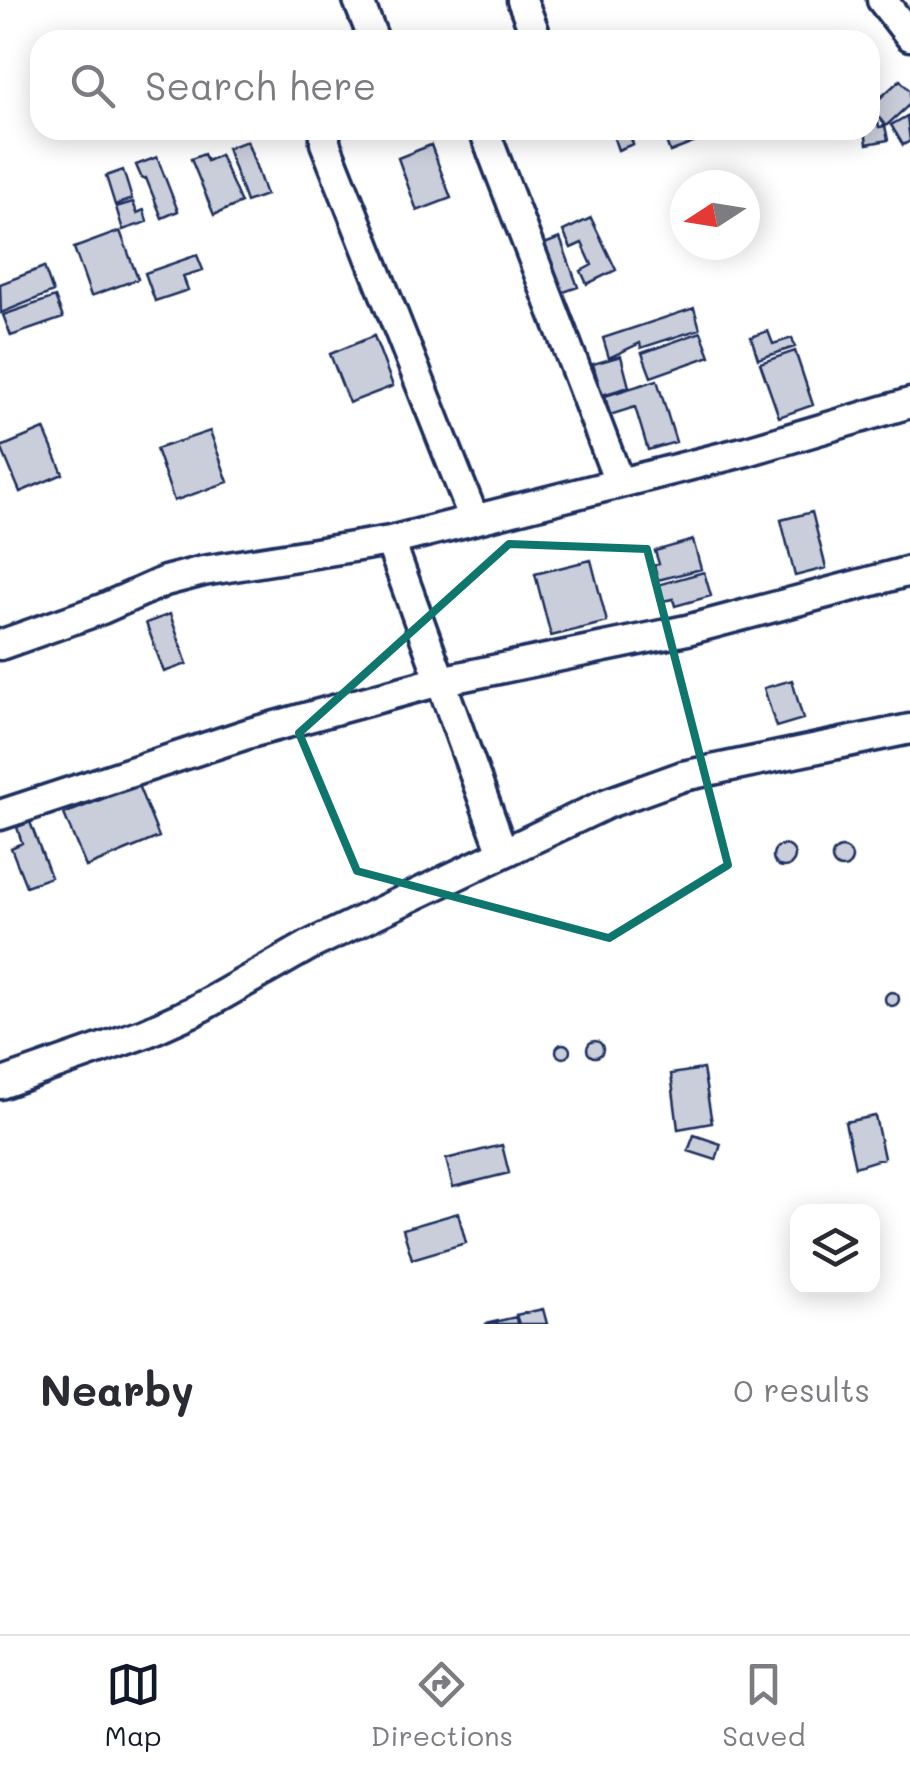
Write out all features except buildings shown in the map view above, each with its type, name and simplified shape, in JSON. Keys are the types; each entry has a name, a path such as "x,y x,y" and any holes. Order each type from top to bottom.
{"street":[{"path":"358,0 370,30"},
{"path":"522,0 534,30"},
{"path":"882,0 910,36"},
{"path":"326,140 474,519"},
{"path":"488,140 619,482"},
{"path":"0,646 165,581 260,561 390,542 746,451 910,403"},
{"path":"390,542 502,853"},
{"path":"0,815 250,733 440,681 687,630 910,572"},
{"path":"0,1084 162,1026 308,946 608,803 683,776 910,729"}],"highlighted area":[{"path":"509,544 647,549 728,865 609,938 357,871 299,733"}]}
